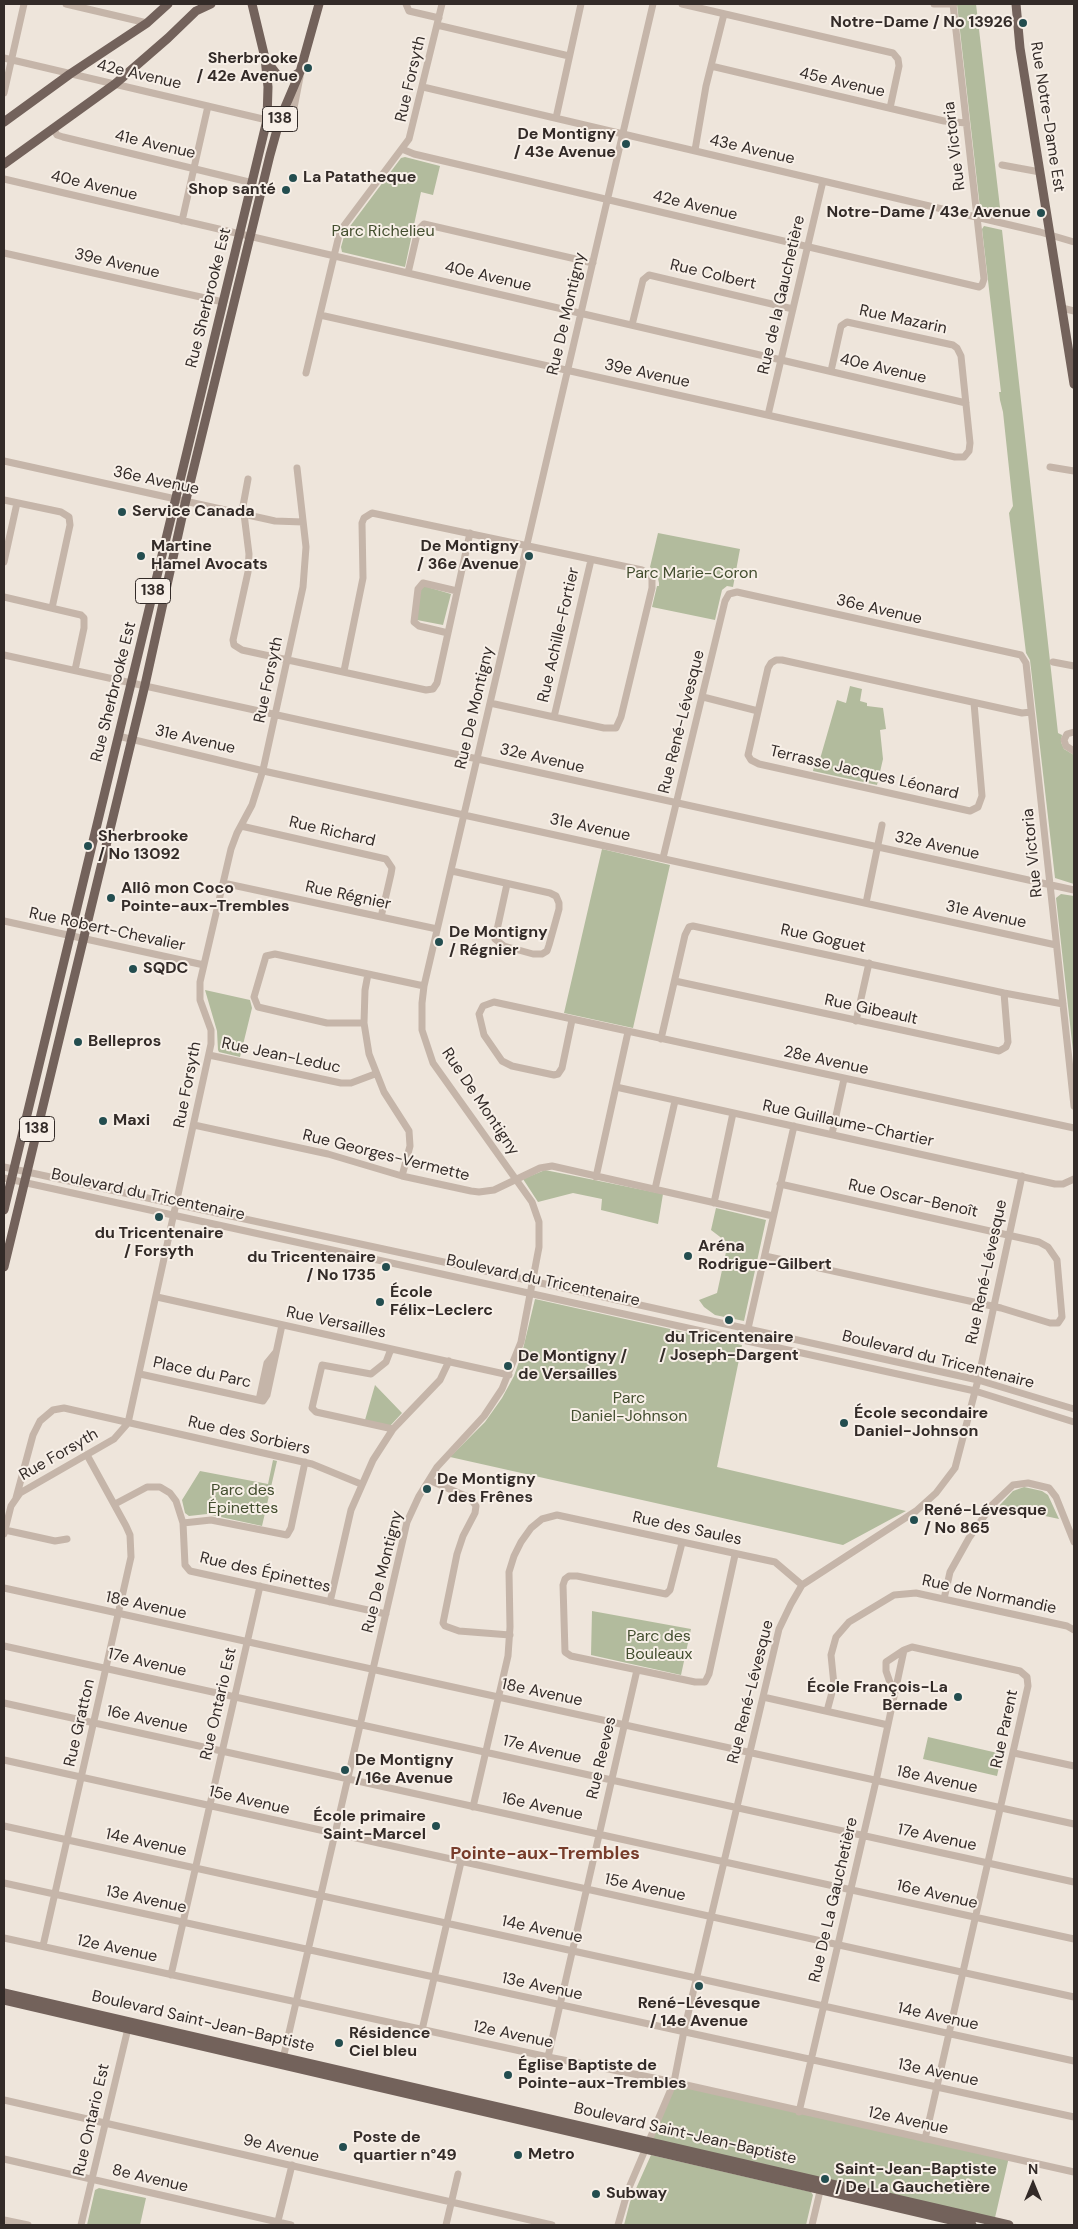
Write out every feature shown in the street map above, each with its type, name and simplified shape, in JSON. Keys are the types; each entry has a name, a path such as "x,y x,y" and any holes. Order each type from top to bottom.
{"main road":[{"path":"4,122 70,74 147,23 168,4"},
{"path":"4,164 54,130 115,84 196,11 211,4"},
{"name":"Rue Sherbrooke Est","path":"4,1210 7,1179 14,1169 267,120 268,87 265,58 252,4"},
{"name":"Rue Sherbrooke Est","path":"4,1267 145,686 186,501 278,126 300,72 319,4"},
{"name":"Rue Notre-Dame Est","path":"1016,4 1020,48 1074,384"},
{"path":"265,58 278,76 284,78 292,77 300,72"},
{"path":"99,817 112,821"},
{"path":"85,873 99,876"},
{"path":"54,1002 65,1013"},
{"path":"37,1071 47,1086"},
{"name":"Boulevard Saint-Jean-Baptiste","path":"4,1993 821,2186 972,2225"},
{"name":"Boulevard Saint-Jean-Baptiste","path":"4,2000 129,2024"},
{"name":"Boulevard Saint-Jean-Baptiste","path":"821,2186 1009,2225"}],"street":[{"path":"4,93 8,59 24,4"},
{"path":"66,4 147,23"},
{"path":"406,4 409,11 438,22 569,56"},
{"name":"Rue Forsyth","path":"306,372 333,256 343,226 402,149 411,134 442,4"},
{"path":"556,118 581,4"},
{"name":"Rue De Montigny","path":"283,2060 407,1522 416,1500 445,1456 472,1430 494,1404 509,1375 521,1342 533,1281 539,1247 539,1222 532,1202 433,1063 422,1030 424,986 653,4"},
{"path":"682,4 893,53 898,58 899,66 890,108"},
{"path":"934,4 954,4"},
{"name":"Rue Victoria","path":"954,4 978,218 984,279 982,285"},
{"path":"695,150 711,66 724,14"},
{"name":"42e Avenue","path":"8,59 267,120"},
{"name":"45e Avenue","path":"711,66 944,121 966,123"},
{"name":"43e Avenue","path":"423,87 695,150 1074,242"},
{"path":"182,222 208,106"},
{"name":"41e Avenue","path":"54,130 60,137 253,183"},
{"name":"42e Avenue","path":"402,149 408,153 807,247 974,286 982,285"},
{"path":"1002,164 1040,172"},
{"name":"40e Avenue","path":"4,180 966,403"},
{"name":"Rue de la Gauchetière","path":"768,415 823,181"},
{"path":"408,273 418,230 424,224 593,263"},
{"name":"39e Avenue","path":"4,253 223,302"},
{"name":"Rue Colbert","path":"632,325 644,280 649,275 793,309"},
{"path":"1062,308 1074,311"},
{"name":"39e Avenue","path":"320,315 955,457 967,454"},
{"name":"Rue Mazarin","path":"831,371 841,326 847,322 948,344 957,348 960,352 970,443 967,454"},
{"name":"36e Avenue","path":"4,461 275,521 303,522"},
{"path":"1050,467 1074,471"},
{"name":"Rue Forsyth","path":"4,1532 8,1514 16,1499 26,1489 114,1439 128,1423 211,1044 210,1030 201,1005 199,991 204,965 234,841 252,805 263,770 306,573 306,547 297,468"},
{"path":"248,479 243,506 249,554 248,572 233,643 242,650 426,690 433,689 437,683 470,534"},
{"path":"4,500 61,512 69,517 70,525 52,608"},
{"path":"4,562 17,502"},
{"path":"344,672 362,589 362,528 364,518 372,513 642,570 647,572 652,578 620,723 616,728 610,729 490,703"},
{"name":"Rue Achille-Fortier","path":"554,717 591,560"},
{"path":"448,633 419,626 414,622 418,588 421,584 426,583 457,591"},
{"name":"36e Avenue","path":"729,594 737,592 1024,657"},
{"name":"Rue René-Lévesque","path":"663,858 725,601 729,594"},
{"path":"4,597 77,614 84,618 84,628 75,670"},
{"name":"32e Avenue","path":"4,655 1074,890"},
{"name":"Rue Victoria","path":"1024,657 1051,885 1074,1106"},
{"name":"Terrasse Jacques Léonard","path":"974,703 982,796 978,807 970,811 754,762 748,755 768,668 771,663 782,660 974,703 1022,713 1031,712"},
{"path":"1053,662 1074,666"},
{"path":"703,697 758,711"},
{"path":"1074,732 1067,734 1064,740 1066,746 1074,751"},
{"name":"31e Avenue","path":"118,736 263,770 1056,945"},
{"path":"866,903 882,825"},
{"name":"Rue Richard","path":"241,826 386,859 392,868 381,917"},
{"path":"452,871 553,894 559,899 549,945 547,951 542,954 533,954 504,946 495,939 507,884"},
{"name":"Rue Régnier","path":"223,883 437,930"},
{"name":"Rue Robert-Chevalier","path":"4,921 204,965"},
{"name":"Rue Goguet","path":"661,1039 686,931 693,926 1063,1004"},
{"path":"364,1023 327,1023 262,1008 255,1004 254,997 264,960 269,954 424,986"},
{"path":"856,1021 869,963"},
{"path":"368,974 364,998 364,1023 369,1054 375,1074 388,1100 409,1131 410,1146 402,1176"},
{"name":"Rue Gibeault","path":"675,981 999,1051 1006,1047 1008,1042 1004,993"},
{"name":"28e Avenue","path":"572,1020 562,1068 558,1074 554,1075 502,1062 484,1035 479,1014 483,1006 494,1002 1074,1128"},
{"path":"596,1177 628,1032"},
{"name":"Rue Jean-Leduc","path":"209,1054 341,1083 351,1083 375,1074"},
{"path":"832,1134 844,1079"},
{"name":"Rue Guillaume-Chartier","path":"616,1087 1055,1184 1064,1184 1074,1180"},
{"path":"655,1189 675,1100"},
{"path":"714,1203 733,1113"},
{"name":"Rue Georges-Vermette","path":"194,1125 328,1154 402,1176 479,1192 494,1190 540,1168 552,1166 773,1216"},
{"path":"745,1340 794,1126"},
{"name":"Boulevard du Tricentenaire","path":"4,1167 533,1281 978,1380 1074,1409"},
{"name":"Rue René-Lévesque","path":"618,2225 628,2190 674,2082 684,2031 698,1979 779,1629 790,1604 802,1585 916,1512 936,1493 955,1468 978,1380 1022,1176"},
{"name":"Boulevard du Tricentenaire","path":"7,1179 530,1292 975,1391 1074,1422"},
{"name":"Rue Oscar-Benoît","path":"780,1184 1009,1234 1039,1242 1048,1247 1057,1260 1062,1313 1058,1323 1050,1323 994,1306"},
{"path":"765,1256 994,1306"},
{"name":"Rue Versailles","path":"157,1296 509,1375"},
{"path":"598,1307 600,1296"},
{"path":"644,1318 647,1306"},
{"path":"699,1330 701,1319"},
{"name":"Place du Parc","path":"140,1374 263,1401 266,1398 282,1325"},
{"path":"391,1349 386,1362 371,1374 322,1365 312,1408 316,1412 393,1429"},
{"path":"330,1602 347,1527 361,1484 373,1460 393,1429 444,1375 449,1361"},
{"path":"893,1373 896,1362"},
{"name":"Rue des Sorbiers","path":"16,1499 33,1435 40,1420 54,1410 64,1408 305,1462 361,1484"},
{"name":"Rue Gratton","path":"43,1946 130,1568 131,1546 126,1526 87,1455"},
{"path":"183,1523 211,1520 287,1535 291,1528 305,1462"},
{"path":"22,1472 29,1481 39,1481"},
{"path":"429,1480 473,1500 476,1506 475,1513 463,1536 457,1554 443,1623 445,1626 459,1631 510,1635 499,1698 473,1807"},
{"path":"944,1599 950,1572 960,1553 992,1505 1013,1485 1028,1483 1049,1488 1056,1497 1074,1542"},
{"name":"Rue des Épinettes","path":"115,1504 143,1488 151,1486 160,1487 174,1497 183,1523 187,1568 386,1614"},
{"name":"Rue des Saules","path":"510,1635 508,1584 514,1556 531,1528 550,1515 775,1562 802,1585"},
{"path":"4,1532 55,1541 66,1539"},
{"path":"682,1543 670,1590 666,1594 576,1576 569,1576 565,1579 563,1585 565,1652 571,1656 695,1682 705,1682 709,1674 736,1554"},
{"name":"Rue Ontario Est","path":"171,1975 260,1586"},
{"name":"18e Avenue","path":"4,1588 1074,1824"},
{"name":"Rue de Normandie","path":"827,1711 834,1685 832,1647 843,1628 894,1596 916,1593 1067,1626 1074,1630"},
{"name":"17e Avenue","path":"4,1646 1074,1882"},
{"name":"Rue Parent","path":"904,1650 912,1647 1015,1669 1027,1677 1028,1692 925,2139"},
{"name":"Rue De La Gauchetière","path":"894,1694 886,1671 886,1662 904,1650"},
{"name":"Rue De La Gauchetière","path":"799,2112 876,1781 904,1650"},
{"name":"Rue Reeves","path":"548,2057 637,1670"},
{"path":"763,1697 888,1725"},
{"name":"16e Avenue","path":"4,1703 1074,1939"},
{"path":"1014,1753 1074,1766"},
{"name":"15e Avenue","path":"4,1760 1074,1997"},
{"name":"14e Avenue","path":"4,1826 1074,2061"},
{"path":"422,2030 461,1862"},
{"name":"13e Avenue","path":"4,1883 1074,2117"},
{"name":"12e Avenue","path":"4,1938 422,2030 674,2082 799,2112 1074,2172"},
{"name":"Rue Ontario Est","path":"81,2225 129,2024"},
{"name":"9e Avenue","path":"4,2100 552,2225"},
{"name":"8e Avenue","path":"4,2159 277,2224 291,2225"},
{"path":"277,2224 292,2165"},
{"path":"446,2225 458,2174"},
{"path":"812,2225 821,2186"},
{"path":"4,2220 28,2225"}],"green space":[{"path":"957,4 976,4 1001,216 984,213 980,208"},
{"name":"Parc Richelieu","path":"405,157 440,166 433,195 421,192 405,267 342,252 341,247 345,233 401,158"},
{"path":"984,226 1002,230 1058,733 1062,735 1061,742 1064,749 1074,755 1074,884 1055,878 1030,660 1026,653 1009,513 1013,506 982,229"},
{"name":"Parc Marie-Coron","path":"658,533 740,549 733,587 727,586 722,590 715,620 652,607 657,586 659,586 657,574 650,567"},
{"path":"424,586 451,594 443,625 417,620 420,591"},
{"path":"850,686 862,689 860,701 867,703 867,706 883,708 886,729 880,730 883,759 877,785 813,771 816,758 820,759 837,700 846,703"},
{"path":"602,849 670,865 633,1028 564,1013"},
{"path":"1061,894 1074,896 1074,1060 1056,898"},
{"path":"205,990 250,1000 252,1008 240,1057 219,1052 217,1031"},
{"path":"545,1170 663,1194 658,1224 601,1210 602,1199 573,1193 538,1202 523,1179"},
{"path":"716,1208 766,1220 744,1321 715,1315 704,1307 699,1300 717,1293 728,1243 711,1230"},
{"name":"Parc Daniel-Johnson","path":"535,1299 742,1345 717,1467 906,1511 843,1545 450,1457 485,1422 502,1398 514,1376 522,1353"},
{"path":"375,1385 402,1413 390,1426 365,1420"},
{"name":"Parc des Épinettes","path":"273,1460 277,1461 262,1526 207,1514 189,1516 185,1513 182,1500 200,1471 268,1484"},
{"path":"1024,1487 1042,1491 1048,1495 1059,1519 999,1506 1013,1491"},
{"name":"Parc des Bouleaux","path":"592,1611 691,1629 681,1675 591,1655"},
{"path":"928,1737 1002,1754 997,1776 923,1759"},
{"path":"674,2082 1009,2157 994,2222 649,2141"},
{"path":"651,2155 811,2192 813,2195 806,2225 624,2225 630,2202"},
{"path":"99,2188 146,2198 140,2225 87,2225 95,2190"}],"place":[{"name":"Notre-Dame / No 13926","path":"1023,23"},
{"name":"Sherbrooke / 42e Avenue","path":"308,68"},
{"name":"De Montigny / 43e Avenue","path":"626,144"},
{"name":"La Patatheque","path":"293,178"},
{"name":"Shop santé","path":"286,190"},
{"name":"Notre-Dame / 43e Avenue","path":"1041,213"},
{"name":"Service Canada","path":"122,512"},
{"name":"Martine Hamel Avocats","path":"141,556"},
{"name":"De Montigny / 36e Avenue","path":"529,556"},
{"name":"Sherbrooke / No 13092","path":"88,846"},
{"name":"Allô mon Coco Pointe-aux-Trembles","path":"111,898"},
{"name":"De Montigny / Régnier","path":"439,942"},
{"name":"SQDC","path":"133,969"},
{"name":"Bellepros","path":"78,1042"},
{"name":"Maxi","path":"103,1121"},
{"name":"du Tricentenaire / Forsyth","path":"159,1217"},
{"name":"Aréna Rodrigue-Gilbert","path":"688,1256"},
{"name":"du Tricentenaire / No 1735","path":"386,1267"},
{"name":"École Félix-Leclerc","path":"380,1302"},
{"name":"du Tricentenaire / Joseph-Dargent","path":"729,1320"},
{"name":"De Montigny / de Versailles","path":"508,1366"},
{"name":"École secondaire Daniel-Johnson","path":"844,1423"},
{"name":"De Montigny / des Frênes","path":"427,1489"},
{"name":"René-Lévesque / No 865","path":"914,1520"},
{"name":"École François-La Bernade","path":"958,1697"},
{"name":"De Montigny / 16e Avenue","path":"345,1770"},
{"name":"École primaire Saint-Marcel","path":"436,1826"},
{"name":"René-Lévesque / 14e Avenue","path":"699,1986"},
{"name":"Résidence Ciel bleu","path":"339,2043"},
{"name":"Église Baptiste de Pointe-aux-Trembles","path":"508,2075"},
{"name":"Poste de quartier n°49","path":"343,2147"},
{"name":"Metro","path":"518,2155"},
{"name":"Saint-Jean-Baptiste / De La Gauchetière","path":"825,2179"},
{"name":"Subway","path":"596,2194"}],"district":[{"name":"Pointe-aux-Trembles","path":"545,1854"}]}
